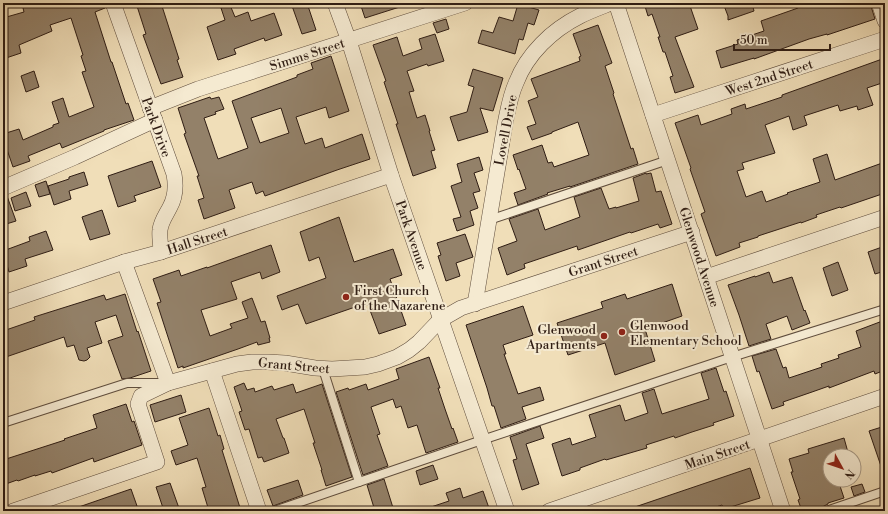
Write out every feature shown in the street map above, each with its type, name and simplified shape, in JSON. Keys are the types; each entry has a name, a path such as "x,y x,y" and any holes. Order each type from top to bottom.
{"street":[{"name":"Park Drive","path":"113,3 176,183 175,194 171,206 162,221 160,230 161,252"},
{"name":"Park Avenue","path":"335,3 440,320 507,511"},
{"name":"Simms Street","path":"3,188 75,158 198,89 465,3"},
{"name":"Lovell Drive","path":"475,304 505,124 516,81 523,68 542,43 560,28 580,16 611,3"},
{"name":"Glenwood Avenue","path":"616,3 783,511"},
{"path":"879,3 885,21"},
{"name":"West 2nd Street","path":"653,115 885,39"},
{"name":"Hall Street","path":"3,303 391,175"},
{"path":"706,277 885,217"},
{"name":"Grant Street","path":"13,511 157,462 138,404 141,396 168,383 237,364 252,362 285,363 323,369 365,367 378,364 392,359 409,350 419,342 440,320 461,308 692,232"},
{"path":"124,262 168,383"},
{"path":"212,371 259,511"},
{"name":"Main Street","path":"549,511 885,396"}],"lane":[{"path":"489,220 668,160"},
{"path":"274,511 732,357 885,309"},
{"path":"323,369 359,482"},
{"path":"3,423 127,383 168,383"},
{"path":"826,511 885,490"}],"building":[{"path":"36,3 104,3 105,8 95,12 126,104 128,103 134,120 104,130 62,148 60,143 28,156 30,161 13,167 3,134 19,129 23,140 53,127 53,125 59,123 52,102 63,98 69,117 94,107 82,72 86,71 81,56 83,55 71,18 50,25 52,31 19,45 21,53 3,59 3,18 24,12 23,8"},
{"path":"136,3 161,3 179,59 177,60 183,77 161,84 143,35 146,34"},
{"path":"291,3 307,3 316,30 302,34"},
{"path":"360,3 405,3 406,5 365,18"},
{"path":"644,3 689,3 698,29 675,37 694,87 675,93 670,77 673,76 658,37 660,37 652,14 648,16"},
{"path":"723,3 752,3 754,11 728,20"},
{"path":"813,3 814,7 826,3 870,3 875,19 827,35 809,39 754,59 721,68 716,51 738,44 737,40 764,31 761,21 798,8 797,5"},
{"path":"518,4 539,10 534,25 528,23 523,40 519,39 515,54 478,43 482,30 493,33 499,17 513,21"},
{"path":"230,5 235,17 248,12 251,21 274,13 282,35 265,41 264,38 234,49 236,54 218,60 207,27 225,20 221,8"},
{"path":"446,19 449,29 437,33 433,23"},
{"path":"598,25 612,63 605,66 614,93 613,94 631,149 633,148 638,164 570,187 547,193 548,194 518,205 514,193 526,189 513,155 542,145 548,163 552,162 554,167 589,155 578,122 532,140 527,127 536,124 528,101 538,97 531,79 580,61 579,57 581,56 573,34"},
{"path":"435,34 444,61 428,66 427,64 407,71 414,91 409,92 417,118 425,115 435,150 431,151 436,168 413,176 384,82 386,81 373,45 397,37 403,56 422,49 419,39"},
{"path":"331,56 349,111 329,118 326,107 296,117 305,144 322,138 325,148 362,134 370,159 265,196 263,191 256,194 252,182 229,190 235,208 204,219 198,200 204,198 197,176 199,176 184,134 186,133 178,108 210,97 211,99 219,97 224,109 215,112 216,114 204,118 218,159 248,148 232,101 297,77 297,75 313,69 311,63","holes":["281,108 289,133 260,143 251,118"]},
{"path":"885,58 885,82 867,88 873,105 858,110 857,106 840,111 838,105 804,116 807,125 793,130 789,116 765,125 775,153 742,163 744,169 737,171 746,197 762,191 766,202 820,182 813,159 827,154 835,180 885,162 885,193 816,215 817,217 801,223 739,243 740,247 716,256 701,214 705,212 675,123 698,115 701,125 732,114 731,109 745,104 746,109"},
{"path":"473,69 503,78 493,111 480,108 488,132 458,141 450,117 467,112 474,87 468,85"},
{"path":"34,71 39,87 26,92 21,76"},
{"path":"479,157 483,170 474,173 480,191 473,193 478,208 470,211 474,225 457,231 453,219 461,217 451,186 462,182 457,164"},
{"path":"152,161 161,187 134,196 136,201 118,207 108,176"},
{"path":"84,172 88,185 69,191 71,199 54,205 48,186"},
{"path":"646,173 651,173 656,192 661,191 672,224 660,228 658,224 578,250 577,246 524,264 525,268 507,275 498,248 517,241 509,219 538,209 545,230 580,217 574,197 601,188 609,209 639,201 633,178"},
{"path":"46,181 50,194 39,197 35,185"},
{"path":"26,192 31,206 15,211 11,198"},
{"path":"7,196 16,221 3,225 3,197"},
{"path":"102,210 110,234 90,240 82,217"},
{"name":"First Church of the Nazarene","path":"339,217 354,262 393,249 402,275 390,279 406,325 379,334 368,305 362,307 361,305 306,324 298,304 282,310 277,296 326,278 319,257 309,261 300,232"},
{"path":"46,231 53,250 25,259 27,266 9,272 7,265 3,266 3,251 30,241 29,237"},
{"path":"465,234 473,257 456,263 460,276 446,281 438,256 441,255 437,243"},
{"path":"271,245 280,272 262,279 260,272 231,282 237,299 201,310 210,336 232,328 230,324 248,318 242,302 252,298 261,322 265,321 270,342 258,345 257,342 183,368 183,366 178,368 157,303 161,302 153,279 179,270 181,276"},
{"path":"885,246 885,271 875,274 868,252"},
{"path":"838,262 848,290 832,296 823,268"},
{"path":"769,272 773,283 792,277 804,311 805,310 810,323 792,330 787,316 766,324 771,339 749,346 728,285"},
{"name":"Glenwood Apartments","path":"672,284 682,316 645,329 655,361 615,375 605,343 568,355 557,323 603,308 601,302 625,294 627,299"},
{"path":"125,294 151,371 122,379 108,341 123,336 116,315 95,322 102,343 87,348 90,357 87,360 79,360 74,345 67,347 64,337 3,358 3,331 35,320 34,317 104,295 106,300"},
{"path":"523,306 533,335 503,345 506,354 504,354 518,394 540,387 544,400 522,407 526,419 501,428 494,406 492,406 466,325"},
{"path":"885,320 885,370 875,374 874,371 829,388 829,386 783,402 784,405 772,409 759,371 757,372 752,356 776,349 783,368 786,367 789,378 822,367 821,364 839,358 838,355 861,347 856,331"},
{"path":"429,357 440,388 438,388 445,409 458,442 426,453 417,425 408,428 401,406 396,408 393,399 371,407 380,434 377,435 388,466 363,475 336,392 348,388 349,390 366,384 368,390 399,379 396,369"},
{"path":"716,368 724,392 726,391 734,416 713,423 714,425 675,438 674,436 646,445 647,448 606,460 605,459 562,476 552,444 570,438 572,445 596,437 589,415 620,405 625,421 648,413 642,393 654,389 662,414 709,399 701,373"},
{"path":"244,383 247,390 254,388 255,392 272,386 274,390 293,384 296,393 322,384 352,477 326,486 313,443 315,443 304,409 276,419 289,453 264,462 262,457 258,458 249,429 245,430 239,412 242,411 234,387"},
{"path":"181,395 186,412 155,422 150,405"},
{"path":"126,404 132,422 134,421 142,445 94,462 93,458 52,473 51,471 3,485 3,460 97,428 93,415"},
{"path":"209,408 218,436 220,435 224,449 222,450 241,511 209,511 202,488 206,487 197,458 176,465 171,451 188,445 179,418"},
{"path":"540,426 544,438 526,444 539,484 522,490 513,460 517,459 510,437"},
{"path":"885,426 885,472 883,472 869,431"},
{"path":"844,438 847,448 822,448 822,488 841,488 844,498 828,503 813,511 802,511 798,500 800,499 791,472 793,472 789,459 809,453 808,449"},
{"path":"433,465 438,479 420,485 416,471"},
{"path":"750,468 760,498 724,509 722,505 704,511 629,511 629,509"},
{"path":"384,479 394,511 375,511 367,485"},
{"path":"298,480 303,495 273,506 267,490"},
{"path":"170,483 180,511 164,511 156,487"},
{"path":"862,484 865,492 854,496 851,488 862,488"},
{"path":"460,488 463,498 483,491 490,511 425,511 425,509 449,501 446,493"},
{"path":"131,489 137,506 120,511 73,511 73,509"}],"place":[{"name":"First Church of the Nazarene","path":"346,297"},
{"name":"Glenwood Elementary School","path":"622,332"},
{"name":"Glenwood Apartments","path":"604,336"}]}
